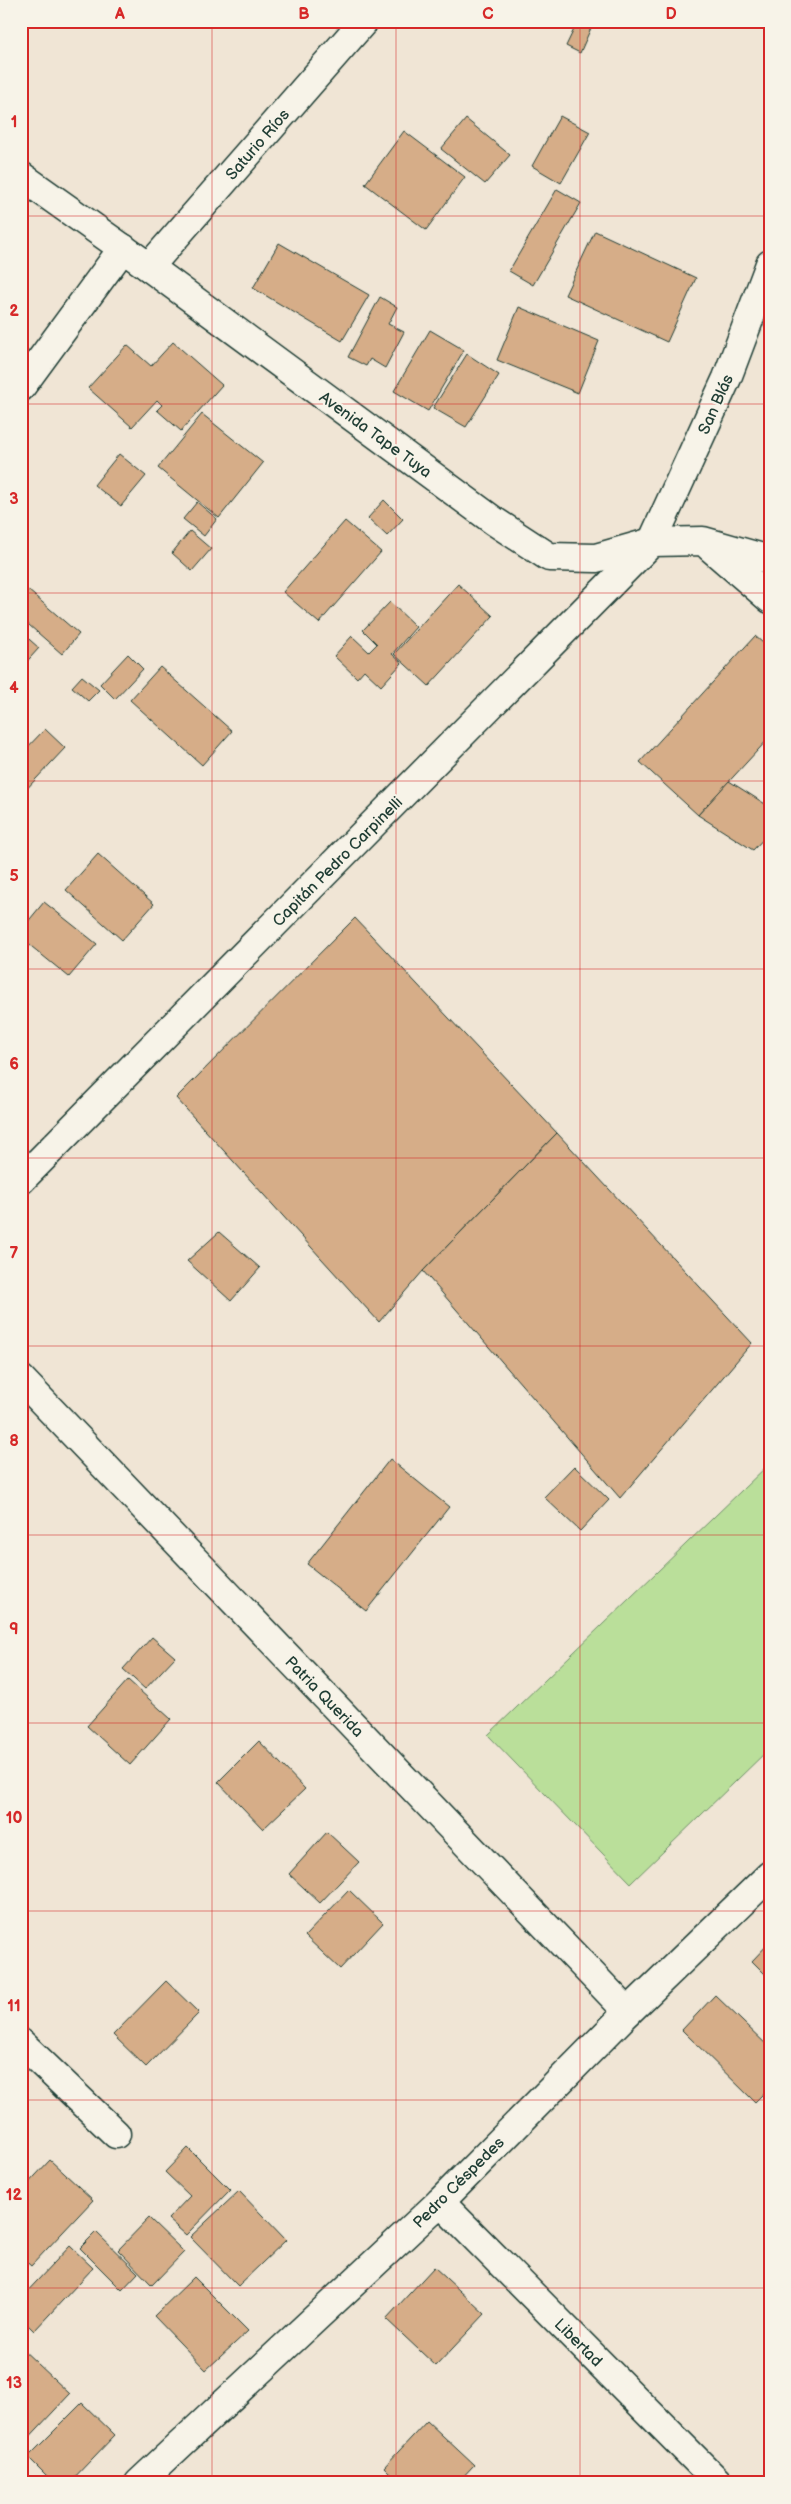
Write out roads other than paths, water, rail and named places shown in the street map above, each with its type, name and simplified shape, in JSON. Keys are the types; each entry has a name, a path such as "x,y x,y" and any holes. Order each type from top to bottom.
{"street":[{"name":"Saturio Ríos","path":"149,267 364,21"},
{"name":"Avenida Tape Tuya","path":"21,176 123,248 494,521 549,557 596,558 652,542 703,541 770,560"},
{"path":"21,388 123,248"},
{"name":"San Blás","path":"652,542 727,378 770,264"},
{"path":"703,541 770,599"},
{"name":"Capitán Pedro Carpinelli","path":"21,1180 652,542"},
{"name":"Patria Querida","path":"21,1379 628,2012"},
{"name":"Pedro Céspedes","path":"140,2483 440,2202 628,2012 770,1875"},
{"path":"21,2043 116,2134"},
{"name":"Libertad","path":"440,2202 719,2483"}]}
